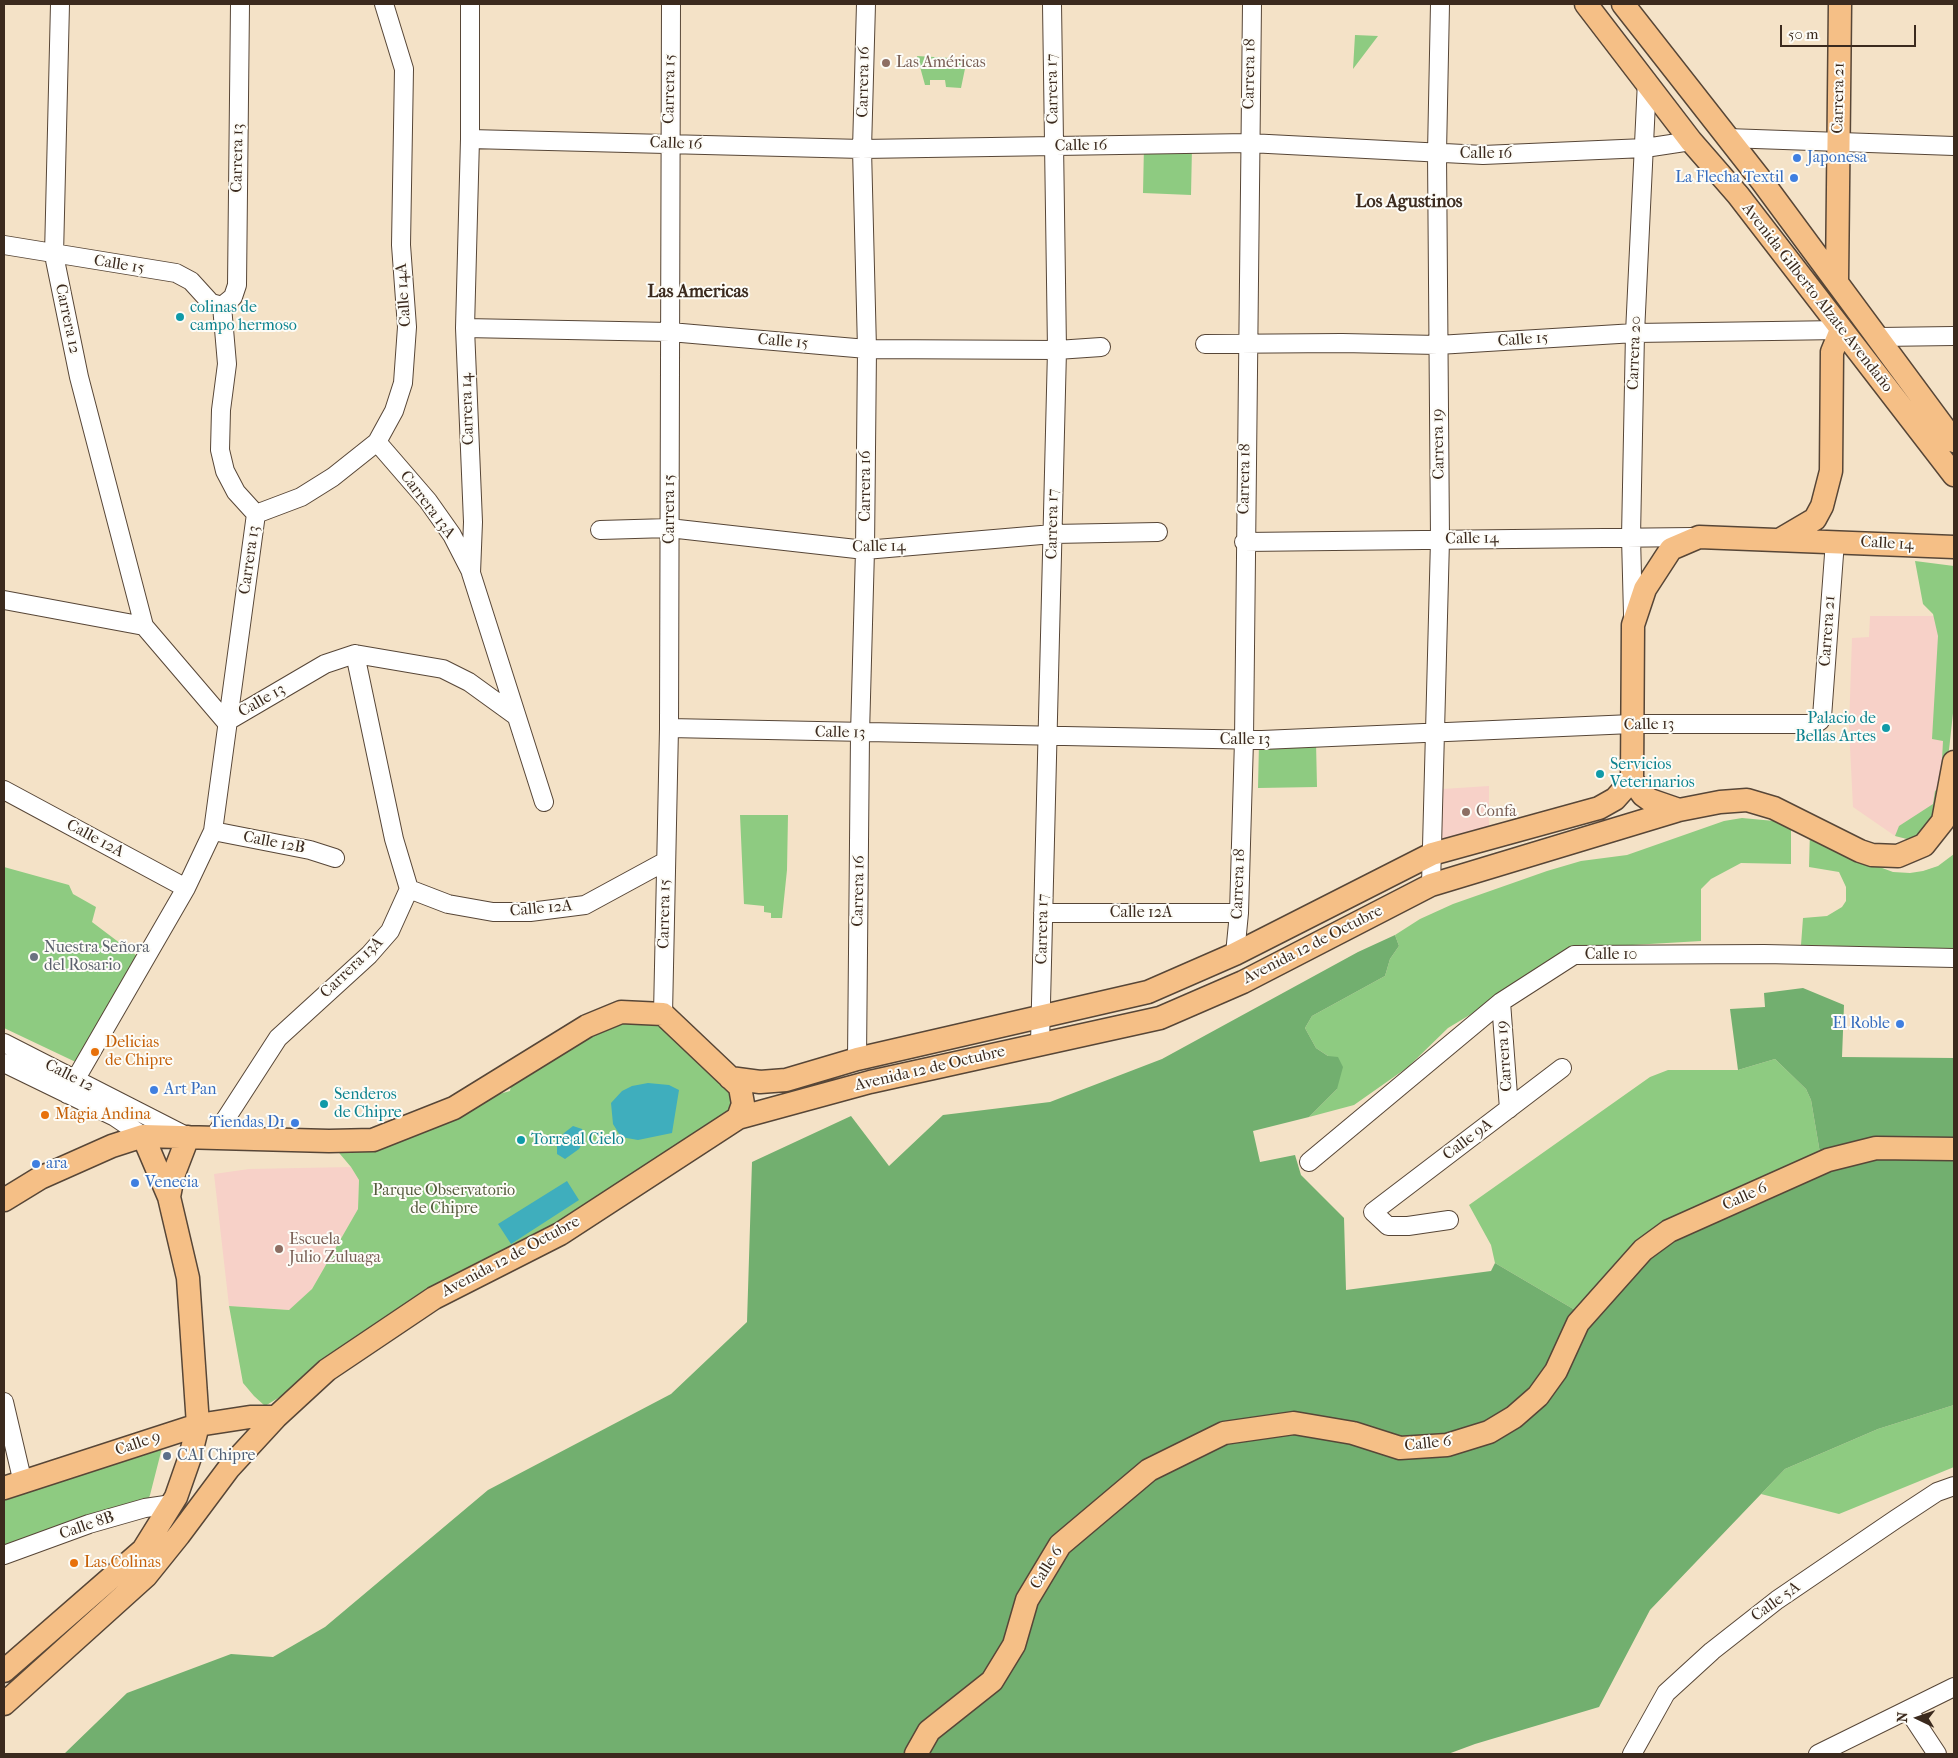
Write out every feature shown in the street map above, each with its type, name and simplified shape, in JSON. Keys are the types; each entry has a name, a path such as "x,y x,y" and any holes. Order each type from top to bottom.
{"main road":[{"name":"Avenida Gilberto Alzate Avendaño","path":"1586,4 1647,81 1691,141 1738,195 1954,475"},
{"name":"Avenida Gilberto Alzate Avendaño","path":"1623,4 1646,31 1837,281 1954,441"},
{"path":"1646,31 1647,4"},
{"name":"Carrera 21","path":"1837,281 1840,4"},
{"path":"1781,539 1815,518 1822,506 1832,472 1832,352 1841,330"},
{"name":"Calle 14","path":"1661,562 1670,549 1699,536 1954,547"},
{"name":"Carrera 20","path":"1632,780 1633,625 1645,589 1661,562"},
{"name":"Avenida 12 de Octubre","path":"4,1704 146,1576 180,1535 229,1468 276,1418 327,1370 434,1298 560,1234 712,1133 738,1118 870,1082 1160,1018 1243,982 1431,885 1679,810 1720,802 1747,800 1774,808 1860,851 1872,855 1898,856 1924,844 1943,820 1954,762"},
{"path":"1632,780 1643,795 1650,800 1679,810"},
{"name":"Avenida 12 de Octubre","path":"730,1078 760,1082 786,1080 857,1059 1148,992 1235,954 1432,854 1599,808 1615,799 1632,780"},
{"path":"4,1200 40,1178 112,1146 143,1136 320,1141 373,1140 454,1108 587,1026 621,1012 663,1014 736,1082 742,1093 743,1104 738,1118"},
{"path":"4,1671 143,1550 172,1504 190,1457 198,1425 188,1278 169,1197 143,1136"},
{"path":"169,1197 173,1176 188,1137"},
{"name":"Calle 6","path":"916,1754 929,1731 992,1681 1014,1645 1027,1600 1060,1545 1149,1470 1224,1433 1294,1423 1353,1434 1400,1448 1447,1445 1489,1432 1514,1417 1538,1396 1556,1372 1578,1323 1643,1250 1669,1231 1828,1160 1876,1148 1954,1149"},
{"name":"Calle 9","path":"13,1486 198,1425 250,1417 276,1418"}],"street":[{"name":"Carrera 12","path":"60,4 54,255 78,377 144,626"},
{"name":"Carrera 13","path":"71,1086 186,888 213,831 226,722 256,514 236,492 225,471 220,450 221,410 227,364 222,306 233,297 237,285 240,4"},
{"name":"Calle 14A","path":"256,514 301,497 333,477 377,442 394,411 403,383 408,327 401,245 404,69 384,4"},
{"name":"Carrera 14","path":"470,4 470,139 465,328 473,522 471,573 544,802"},
{"name":"Carrera 15","path":"663,1014 669,728 669,143 671,4"},
{"name":"Carrera 16","path":"857,1059 860,734 865,550 867,349 862,149 866,4"},
{"name":"Carrera 17","path":"1040,1044 1057,350 1052,4"},
{"name":"Carrera 18","path":"1235,954 1239,913 1244,740 1244,542 1252,4"},
{"name":"Carrera 19","path":"1431,885 1440,540 1437,153 1440,4"},
{"name":"Carrera 20","path":"1633,625 1632,537 1635,333 1647,81"},
{"path":"1727,138 1954,146"},
{"name":"Calle 16","path":"470,139 862,149 1249,143 1483,155 1645,148 1691,141"},
{"name":"Calle 15","path":"4,245 54,255 176,273 191,281 211,303 222,306"},
{"name":"Calle 15","path":"465,328 670,332 867,349 1057,350 1102,347"},
{"name":"Calle 15","path":"1205,344 1342,343 1438,345 1635,333 1841,330"},
{"path":"1879,337 1954,336"},
{"name":"Carrera 13A","path":"377,442 442,521 452,535 471,573"},
{"name":"Calle 14","path":"600,530 670,528 865,550 1053,534 1158,532"},
{"name":"Calle 14","path":"1244,542 1699,536"},
{"name":"Carrera 21","path":"1820,721 1835,541"},
{"path":"4,600 144,626"},
{"name":"Calle 13","path":"144,626 226,722 325,664 355,654 443,669 469,682 516,716"},
{"path":"355,654 394,839 409,889"},
{"name":"Calle 13","path":"669,728 860,734 1244,740 1632,724 1814,724 1820,721"},
{"name":"Calle 12A","path":"4,790 186,888"},
{"name":"Calle 12B","path":"213,831 310,850 335,858"},
{"name":"Calle 12A","path":"409,889 448,904 493,912 530,912 585,905 666,860"},
{"name":"Carrera 13A","path":"214,1137 278,1038 369,955 390,931 409,889"},
{"name":"Calle 12A","path":"1043,913 1239,913"},
{"name":"Calle 10","path":"1309,1162 1501,1002 1574,955 1764,954 1954,958"},
{"name":"Carrera 19","path":"1501,1002 1509,1109"},
{"name":"Calle 12","path":"4,1043 71,1086 143,1136"},
{"name":"Calle 12","path":"4,1063 71,1086 188,1137"},
{"name":"Calle 9A","path":"1449,1220 1408,1226 1388,1226 1373,1212 1562,1068"},
{"path":"4,1402 13,1486"},
{"name":"Calle 5A","path":"1632,1754 1666,1693 1712,1651 1777,1600 1937,1492 1954,1486"},
{"name":"Calle 8B","path":"4,1555 89,1524 145,1508 172,1504"},
{"path":"1818,1754 1954,1687"},
{"path":"1908,1710 1937,1754"}],"shaded area":[{"path":"1870,616 1954,616 1954,704 1942,814 1907,839 1895,836 1853,807 1849,727 1852,638 1869,637"},
{"name":"Confa","path":"1489,786 1489,834 1442,848 1442,789"},
{"name":"Escuela Julio Zuluaga","path":"351,1167 359,1180 358,1209 312,1289 290,1310 229,1306 214,1174 249,1169"}],"green space":[{"path":"1355,35 1378,36 1353,69"},
{"path":"917,56 967,59 961,88 946,87 945,80 930,80 930,85 925,85"},
{"path":"1144,145 1192,147 1191,195 1143,193"},
{"path":"1915,561 1954,566 1954,704 1942,814 1922,835 1907,839 1895,836 1899,826 1933,804 1935,791 1939,787 1941,778 1943,741 1932,739 1938,636 1933,614 1923,604"},
{"path":"1316,742 1317,787 1258,788 1259,743"},
{"path":"740,815 788,815 787,870 782,918 771,918 771,913 764,912 764,906 744,904"},
{"path":"1742,818 1785,822 1791,826 1791,864 1741,863 1711,879 1701,889 1701,941 1581,948 1448,1028 1408,1067 1354,1105 1309,1117 1337,1089 1328,1056 1316,1048 1305,1028 1312,1016 1385,976 1390,959 1399,946 1395,935 1420,919 1453,904 1547,871 1581,861 1627,855 1724,821"},
{"path":"1810,830 1874,865 1893,872 1910,873 1923,871 1938,866 1954,854 1954,949 1801,945 1803,918 1827,916 1842,907 1846,901 1846,887 1839,872 1809,867"},
{"path":"4,867 69,885 73,894 96,907 92,922 141,959 82,1065 4,1028"},
{"path":"1395,935 1399,946 1390,959 1385,976 1312,1016 1305,1028 1316,1048 1328,1056 1338,1057 1343,1067 1337,1089 1309,1117 1253,1131 1260,1162 1295,1155 1301,1175 1344,1218 1346,1290 1491,1271 1495,1263 1575,1310 1621,1262 1820,1153 1811,1100 1806,1089 1775,1059 1738,1070 1730,1009 1765,1007 1764,993 1803,988 1844,1005 1842,1057 1954,1058 1954,1405 1878,1429 1785,1469 1650,1610 1599,1707 1475,1744 1448,1754 64,1754 127,1693 231,1654 273,1657 325,1627 488,1490 671,1394 747,1322 752,1162 851,1116 889,1166 943,1115 1050,1102 1162,1059 1358,952"},
{"name":"Parque Observatorio de Chipre","path":"663,1014 730,1078 738,1118 265,1406 254,1396 243,1383 229,1306 289,1310 312,1289 358,1209 359,1180 351,1167 329,1141 510,1091 513,1072 587,1026"},
{"path":"1775,1059 1806,1089 1811,1100 1820,1153 1575,1310 1495,1263 1491,1245 1469,1205 1650,1077 1668,1070 1738,1070"},
{"path":"1954,1405 1954,1467 1839,1514 1761,1494 1785,1469 1878,1429"},
{"path":"162,1448 145,1508 4,1555 4,1488"}],"water":[{"path":"648,1083 669,1085 679,1090 672,1133 638,1140 621,1137 613,1124 611,1103 622,1091 632,1086"},
{"path":"573,1126 582,1129 585,1138 579,1149 565,1159 557,1154 557,1144 564,1133"},
{"path":"567,1181 579,1200 511,1244 498,1224"}],"place":[{"name":"Las Américas","path":"886,63"},
{"name":"Japonesa","path":"1797,158"},
{"name":"La Flecha Textil","path":"1794,178"},
{"name":"colinas de campo hermoso","path":"180,317"},
{"name":"Palacio de Bellas Artes","path":"1886,728"},
{"name":"Servicios Veterinarios","path":"1600,774"},
{"name":"Confa","path":"1466,812"},
{"name":"Nuestra Señora del Rosario","path":"34,957"},
{"name":"El Roble","path":"1900,1024"},
{"name":"Delicias de Chipre","path":"95,1052"},
{"name":"Art Pan","path":"154,1090"},
{"name":"Senderos de Chipre","path":"324,1104"},
{"name":"Magia Andina","path":"45,1115"},
{"name":"Tiendas D1","path":"295,1123"},
{"name":"Torre al Cielo","path":"521,1140"},
{"name":"ara","path":"36,1164"},
{"name":"Venecia","path":"135,1183"},
{"name":"Escuela Julio Zuluaga","path":"279,1249"},
{"name":"CAI Chipre","path":"167,1456"},
{"name":"Las Colinas","path":"74,1563"}],"district":[{"name":"Los Agustinos","path":"1409,203"},
{"name":"Las Americas","path":"698,293"}]}
